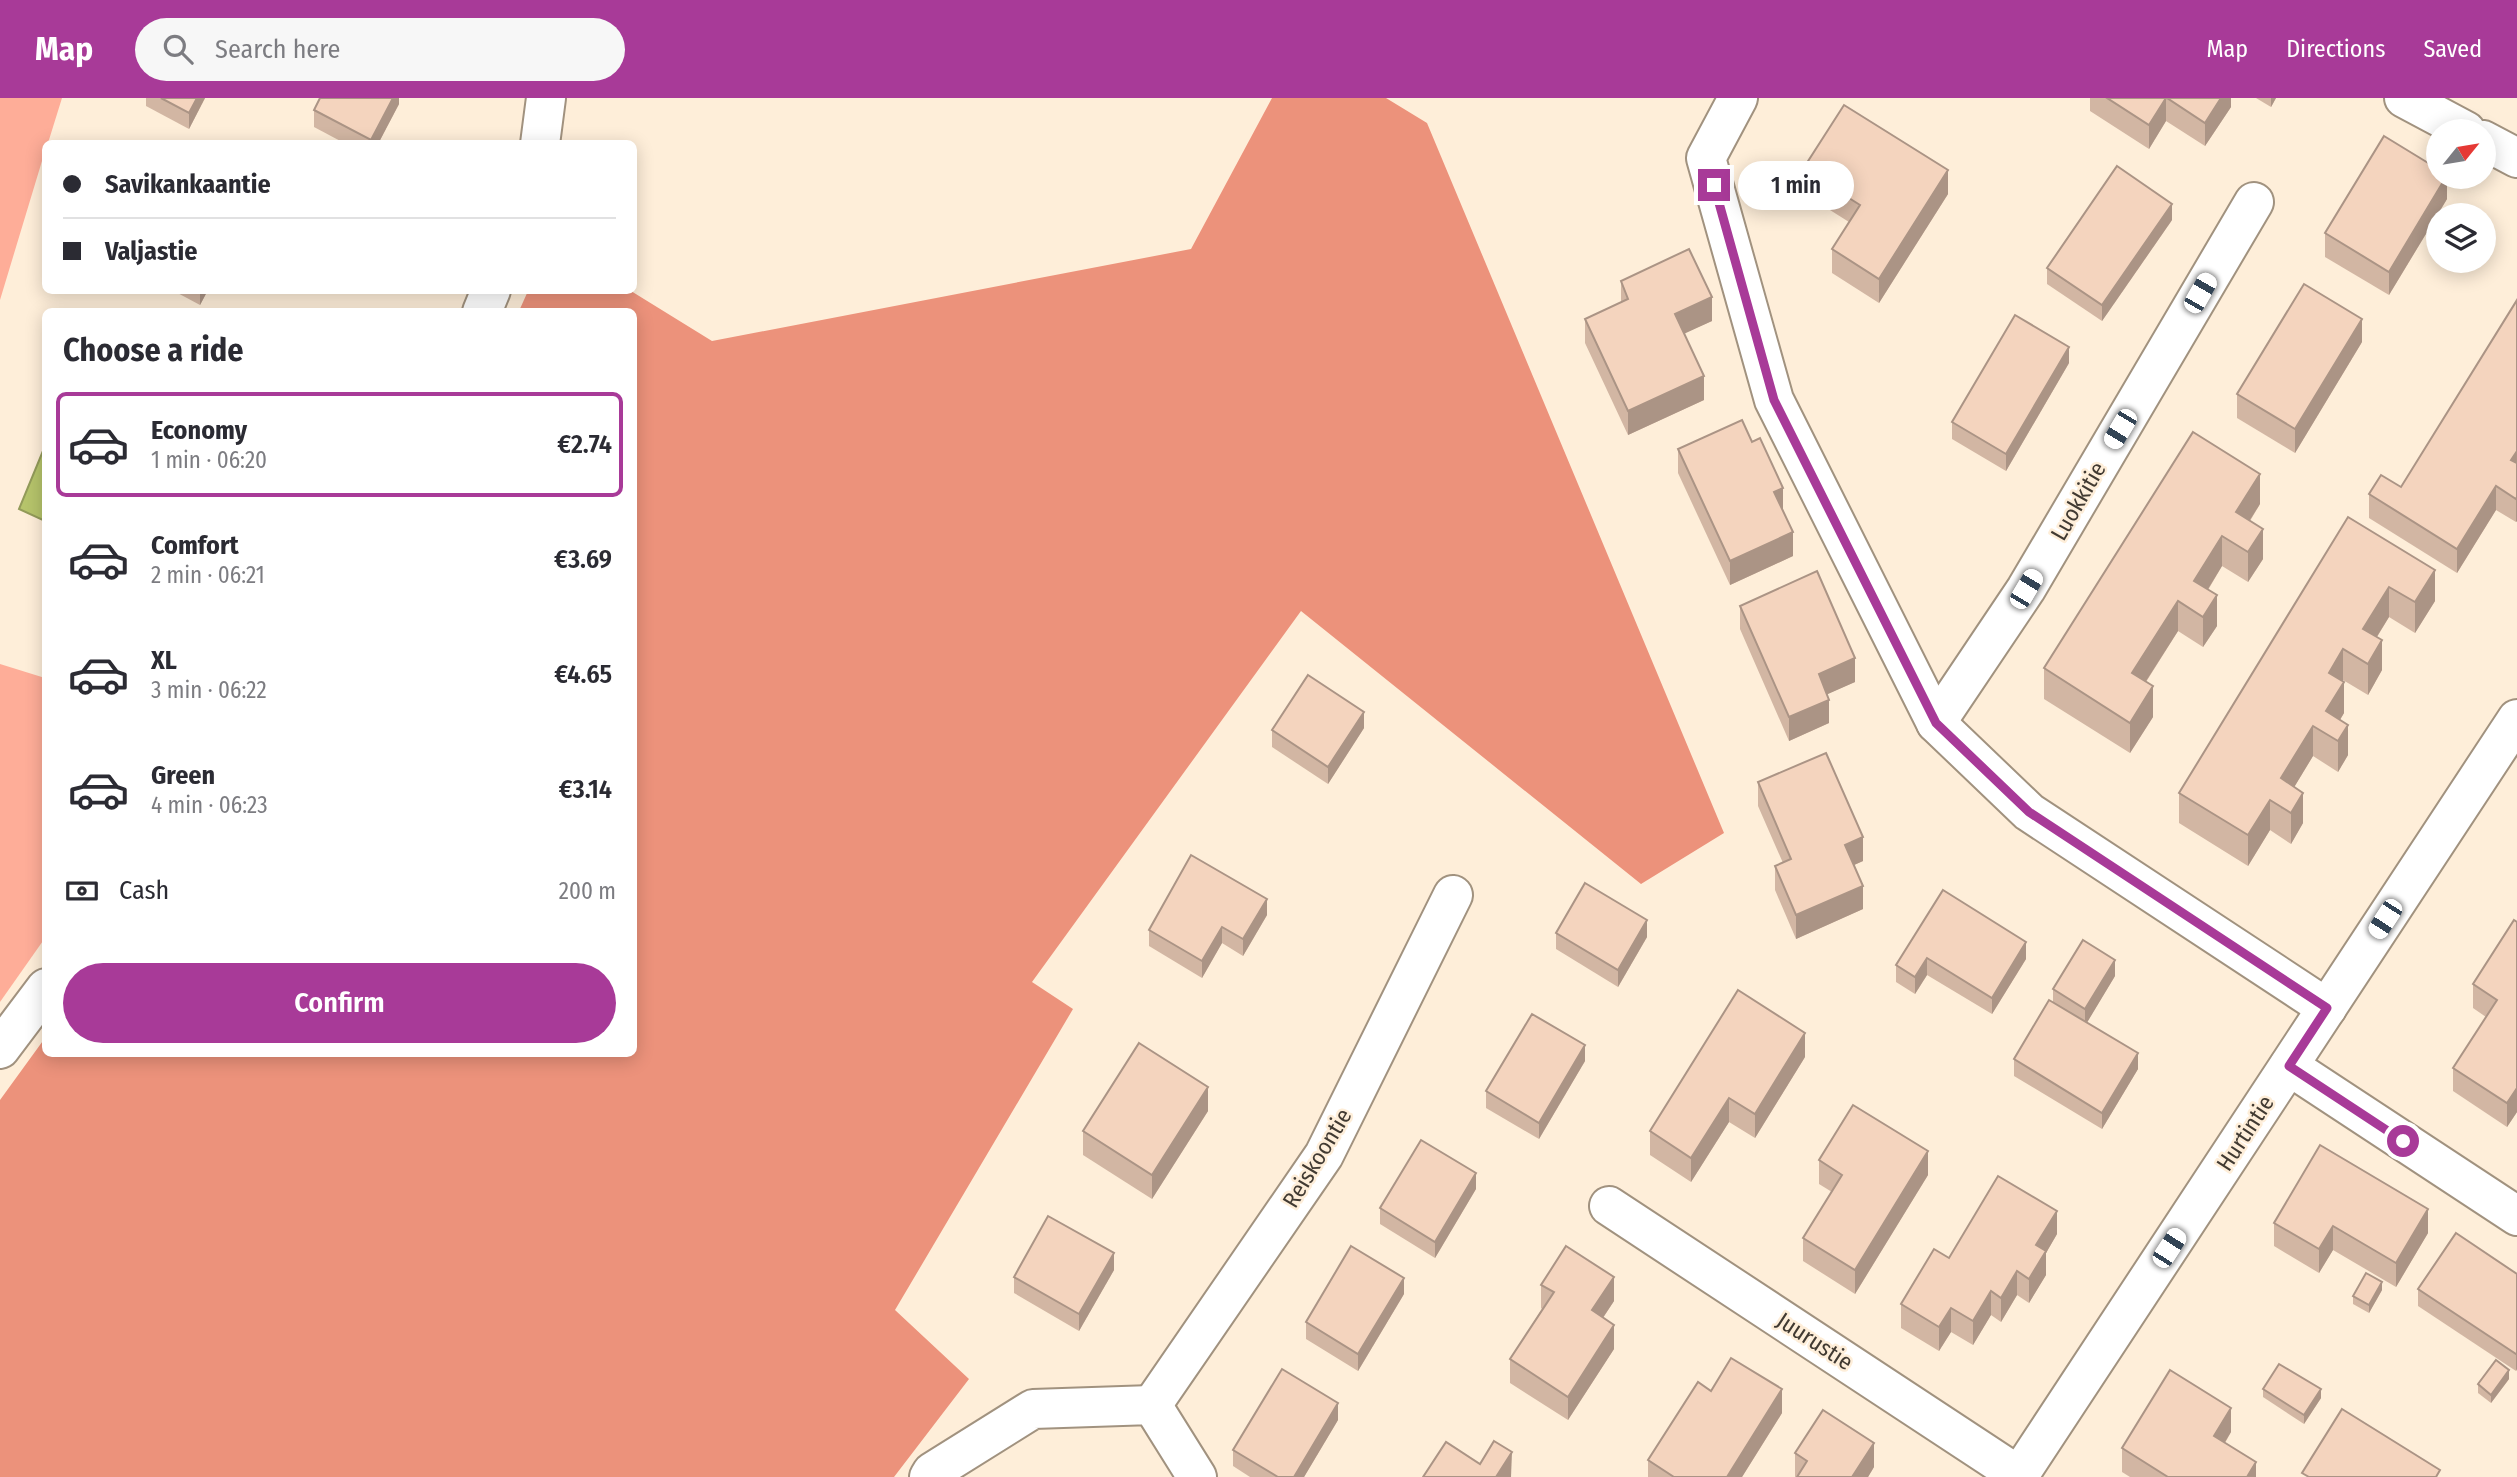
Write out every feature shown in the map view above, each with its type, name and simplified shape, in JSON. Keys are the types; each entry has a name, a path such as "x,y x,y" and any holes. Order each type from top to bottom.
{"street":[{"path":"541,140 546,98"},
{"path":"1738,98 1706,158 1774,400 1936,723 2029,812 2327,1008"},
{"path":"2404,98 2443,119"},
{"path":"2496,147 2517,158"},
{"name":"Luokkitie","path":"1936,723 2026,589 2253,202"},
{"name":"Hurtintie","path":"2020,1477 2517,719"},
{"name":"Reiskoontie","path":"1152,1405 1324,1155 1454,895"},
{"path":"0,1049 42,993"},
{"path":"2289,1066 2517,1216"},
{"name":"Juurustie","path":"1609,1206 2020,1477"},
{"path":"929,1477 932,1472 1033,1409 1152,1405 1197,1477"}],"shaded area":[{"path":"0,98 62,98 49,140 42,140 42,161 0,300"},
{"path":"1272,98 1386,98 1427,123 1724,833 1641,884 1301,611 1032,982 1073,1009 895,1310 969,1379 894,1477 0,1477 0,1100 42,1042 42,1057 637,1057 637,308 520,308 527,294 636,294 712,341 1191,249"},
{"path":"42,453 42,520 19,509"},
{"path":"0,664 42,677 42,942 0,1002"}],"building":[{"path":"161,98 197,98 189,113"},
{"path":"320,98 393,98 371,140 314,110"},
{"path":"2107,98 2166,98 2149,125"},
{"path":"2167,98 2221,98 2205,123"},
{"path":"1844,105 1948,170 1879,279 1832,249 1860,205 1803,169"},
{"path":"2384,136 2426,162 2426,189 2439,189 2430,203 2426,203 2426,210 2389,272 2325,233"},
{"path":"2117,166 2172,204 2102,305 2047,268"},
{"path":"1689,249 1712,297 1675,314 1704,376 1628,411 1585,319 1628,299 1621,281"},
{"path":"2304,284 2362,319 2295,429 2237,394"},
{"path":"2517,300 2517,451 2511,460 2517,463 2517,497 2516,499 2496,486 2457,549 2369,494 2381,475 2401,487"},
{"path":"2015,315 2069,347 2006,454 1952,422"},
{"path":"1742,420 1752,442 1760,438 1783,488 1774,492 1793,532 1730,561 1678,449"},
{"path":"2193,432 2260,474 2236,512 2263,529 2248,552 2222,536 2194,581 2217,595 2203,617 2178,601 2132,673 2153,686 2130,723 2044,668"},
{"path":"2348,517 2435,570 2415,602 2389,587 2363,629 2382,640 2368,664 2343,649 2329,673 2344,682 2326,711 2348,725 2338,741 2313,726 2281,778 2303,793 2291,813 2270,800 2248,835 2179,793"},
{"path":"1817,571 1855,658 1819,674 1829,700 1789,717 1740,606"},
{"path":"1308,675 1364,712 1328,767 1272,730"},
{"path":"1826,753 1863,837 1845,845 1863,886 1796,915 1775,866 1791,859 1758,782"},
{"path":"1191,855 1267,899 1243,939 1222,927 1202,961 1149,930"},
{"path":"1585,883 1647,920 1618,970 1556,933"},
{"path":"1943,890 2026,942 1992,998 1927,958 1915,977 1896,965"},
{"path":"2514,920 2517,922 2517,1088 2507,1103 2453,1068 2497,1000 2473,984"},
{"path":"2083,940 2115,960 2085,1009 2053,989"},
{"path":"1738,990 1805,1033 1755,1114 1729,1098 1691,1158 1650,1131"},
{"path":"2049,1000 2138,1053 2102,1113 2014,1059"},
{"path":"1532,1014 1585,1045 1539,1123 1486,1091"},
{"path":"1139,1043 1208,1087 1152,1175 1083,1131"},
{"path":"1853,1105 1928,1151 1855,1270 1803,1238 1842,1175 1819,1160"},
{"path":"1421,1140 1476,1173 1435,1242 1380,1208"},
{"path":"2320,1145 2428,1209 2396,1263 2333,1226 2319,1249 2274,1223"},
{"path":"1998,1176 2057,1211 2036,1245 2046,1251 2029,1279 2017,1271 2001,1298 1991,1291 1973,1321 1951,1308 1939,1327 1901,1304 1934,1249 1949,1258"},
{"path":"1048,1216 1114,1253 1079,1314 1014,1277"},
{"path":"2456,1233 2517,1274 2516,1354 2418,1289"},
{"path":"1351,1246 1404,1278 1358,1354 1306,1322"},
{"path":"1566,1246 1614,1277 1592,1310 1614,1325 1568,1397 1510,1359 1554,1292 1541,1285"},
{"path":"2366,1273 2382,1282 2369,1305 2353,1296"},
{"path":"1731,1358 1782,1389 1727,1477 1674,1477 1648,1460 1698,1382 1711,1391"},
{"path":"2496,1360 2509,1370 2491,1395 2478,1384"},
{"path":"2279,1364 2321,1389 2304,1415 2263,1389"},
{"path":"1282,1369 1338,1403 1294,1477 1278,1477 1233,1450"},
{"path":"2170,1370 2231,1408 2214,1436 2256,1462 2247,1477 2168,1477 2122,1448"},
{"path":"2342,1409 2440,1470 2436,1477 2309,1477 2302,1473"},
{"path":"1823,1410 1874,1443 1852,1477 1797,1477 1807,1461 1795,1453"},
{"path":"1494,1441 1512,1452 1496,1477 1423,1477 1446,1442 1480,1464"}],"route":[{"path":"1714,185 1774,400 1936,723 2029,812 2327,1008 2289,1066 2403,1141"}]}
